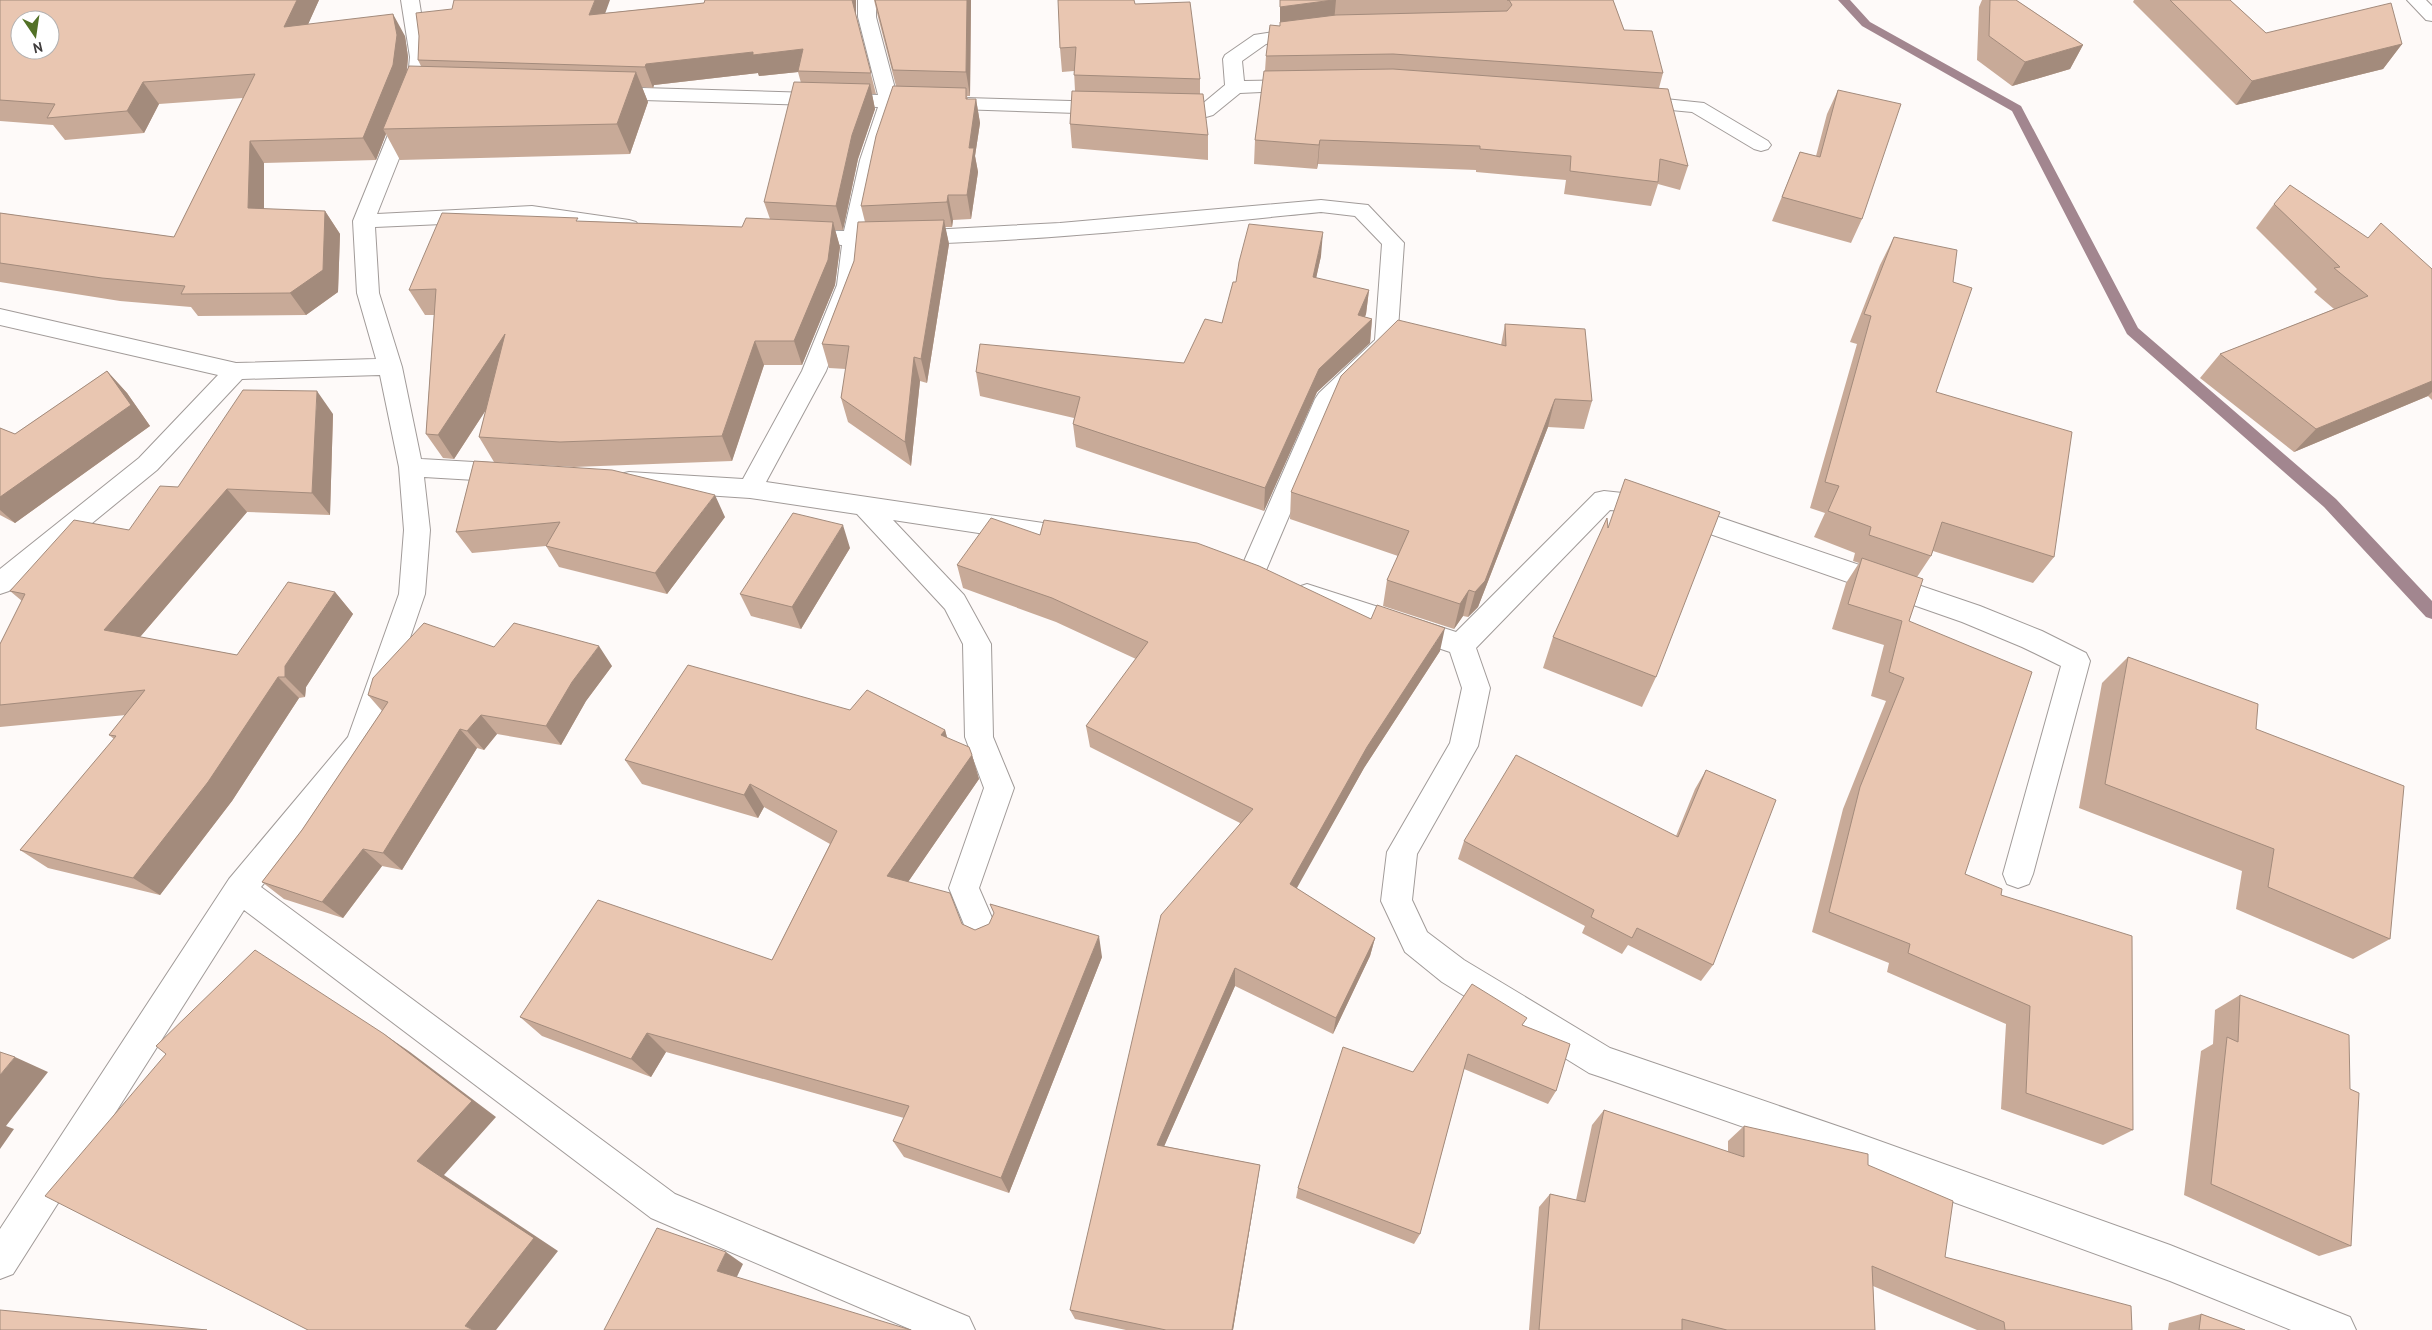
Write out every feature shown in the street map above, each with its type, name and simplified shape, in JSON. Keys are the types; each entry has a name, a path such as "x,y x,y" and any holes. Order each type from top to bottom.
{"street":[{"path":"0,1261 240,889 360,743 412,594 417,530 410,467 390,367 368,294 364,221 427,88 419,57 410,0"},
{"path":"750,489 814,371 848,285 853,239 870,160 889,102 867,17 867,0"},
{"path":"2416,0 2432,16"},
{"path":"1235,87 1232,59 1261,39 1325,31"},
{"path":"1147,110 1206,111 1235,87 1312,86"},
{"path":"594,93 1127,109"},
{"path":"1618,101 1697,107 1761,145"},
{"path":"776,236 853,239 990,234 1321,206 1361,210 1393,243 1386,343 1327,399 1238,570 1461,645"},
{"path":"364,221 532,213 650,230"},
{"path":"0,317 236,371 390,367"},
{"path":"0,584 148,464 236,371"},
{"path":"410,467 527,474"},
{"path":"605,479 750,489 1105,542"},
{"path":"1461,645 1604,500 1651,504 1971,614 2032,639 2076,661 2018,874"},
{"path":"864,507 955,602 977,644 978,737 999,788 964,888 983,934"},
{"path":"1461,645 1476,688 1464,746 1402,852 1396,901 1416,942 1453,971 1601,1061 1840,1143 2161,1260 2338,1330"},
{"path":"240,889 663,1206 956,1330"}],"building":[{"path":"0,0 297,0 284,27 393,14 397,35 393,65 363,138 250,141 248,208 325,211 323,270 290,293 181,294 185,286 102,278 0,263 0,213 174,237 255,74 143,82 127,111 47,118 55,104 0,100"},
{"path":"454,0 595,0 589,15 704,3 705,0 852,0 871,73 798,71 803,49 753,55 753,52 646,64 645,67 418,60 419,36 416,13 452,9"},
{"path":"875,0 967,0 966,72 893,70"},
{"path":"1058,0 1134,0 1135,4 1190,2 1200,79 1074,75 1076,47 1060,48"},
{"path":"1280,0 1333,0 1280,7"},
{"path":"1509,0 1613,0 1624,30 1652,31 1663,73 1393,54 1266,56 1270,25 1280,26 1280,22 1336,15 1507,11 1512,5"},
{"path":"1990,0 2016,0 2083,45 2025,62 1989,36"},
{"path":"2170,0 2230,0 2266,33 2391,3 2402,44 2252,81"},
{"path":"409,66 636,72 617,124 383,129"},
{"path":"1393,69 1668,89 1688,166 1660,159 1658,182 1570,171 1571,156 1480,149 1480,146 1320,140 1319,145 1255,140 1264,71"},
{"path":"794,82 870,84 852,135 836,206 764,202"},
{"path":"893,86 966,88 966,99 976,99 969,148 974,148 967,195 948,195 947,202 861,206 876,136"},
{"path":"1838,90 1901,104 1862,219 1782,197 1800,152 1820,157"},
{"path":"1072,91 1203,94 1208,135 1070,124"},
{"path":"2290,185 2368,238 2381,223 2432,269 2432,381 2316,429 2220,354 2368,296 2334,268 2340,267 2274,204"},
{"path":"442,213 578,218 576,221 742,227 746,218 833,222 828,260 794,341 755,341 722,436 560,442 479,437 505,334 438,435 426,434 436,289 409,290"},
{"path":"944,220 921,359 914,357 905,442 841,398 849,346 822,344 854,261 858,222"},
{"path":"1249,224 1323,232 1313,277 1369,290 1358,315 1372,319 1319,369 1265,488 1073,424 1080,397 976,372 980,344 1184,363 1205,319 1222,323 1233,282 1236,282"},
{"path":"1894,237 1957,250 1953,282 1972,288 1936,392 2072,432 2054,557 1942,522 1931,556 1869,535 1871,527 1828,511 1839,486 1825,482 1871,316 1864,314"},
{"path":"1398,320 1506,346 1505,324 1585,329 1592,401 1555,399 1485,581 1475,592 1469,590 1460,604 1387,580 1409,531 1291,492 1341,376"},
{"path":"107,371 131,405 0,497 0,428 15,434"},
{"path":"243,390 317,391 312,493 227,489 104,630 237,655 288,582 335,592 285,666 285,677 278,677 208,782 133,878 20,850 116,736 109,735 145,690 0,705 0,644 25,594 10,591 74,520 129,530 160,486 178,487"},
{"path":"474,461 612,470 715,495 655,573 546,546 560,522 456,532"},
{"path":"1625,479 1720,512 1656,677 1553,637 1607,518 1608,528"},
{"path":"793,513 843,525 792,607 740,594"},
{"path":"991,518 1040,535 1044,520 1197,543 1259,566 1371,619 1377,605 1445,628 1367,747 1290,884 1375,938 1336,1018 1235,968 1157,1145 1260,1165 1232,1330 1166,1330 1070,1310 1161,915 1253,809 1086,726 1148,642 1052,598 957,565"},
{"path":"1862,558 1923,579 1909,621 2032,672 1965,874 2002,889 2001,895 2132,936 2133,1130 2026,1093 2030,1006 1908,953 1910,944 1829,912 1860,787 1904,678 1889,672 1902,621 1848,604"},
{"path":"424,623 494,647 514,623 599,646 572,682 546,726 481,715 467,731 460,729 383,853 363,849 322,902 262,882 302,830 388,702 368,695 373,678"},
{"path":"2128,657 2258,704 2256,729 2404,786 2390,939 2268,887 2274,849 2105,784"},
{"path":"688,665 850,710 867,690 945,730 941,735 969,747 972,755 887,876 950,893 962,924 975,930 989,924 994,913 990,904 1099,936 1001,1178 893,1141 909,1106 647,1033 631,1059 520,1017 598,900 772,960 837,831 750,784 744,795 625,760"},
{"path":"1516,755 1678,837 1706,770 1776,800 1713,965 1637,928 1632,938 1591,917 1594,910 1464,841"},
{"path":"255,950 384,1034 472,1101 417,1161 534,1238 465,1326 473,1330 308,1330 45,1196 166,1054 156,1046"},
{"path":"1472,984 1527,1018 1522,1025 1570,1044 1556,1091 1468,1054 1420,1234 1298,1188 1343,1047 1413,1072"},
{"path":"2240,995 2349,1035 2350,1089 2359,1093 2351,1246 2211,1184 2227,1037 2238,1042"},
{"path":"0,1052 15,1057 0,1075"},
{"path":"1604,1110 1744,1157 1744,1126 1868,1154 1868,1165 1953,1201 1945,1257 2131,1306 2132,1330 2005,1330 2004,1322 1872,1266 1875,1330 1727,1330 1682,1319 1682,1330 1539,1330 1550,1194 1585,1202"},
{"path":"657,1228 726,1252 717,1271 911,1330 604,1330"},
{"path":"0,1310 207,1330 0,1330"},
{"path":"2201,1314 2245,1330 2199,1330"}],"waterway":[{"path":"1844,0 1866,24 2017,109 2132,331 2330,503 2432,612"}]}
